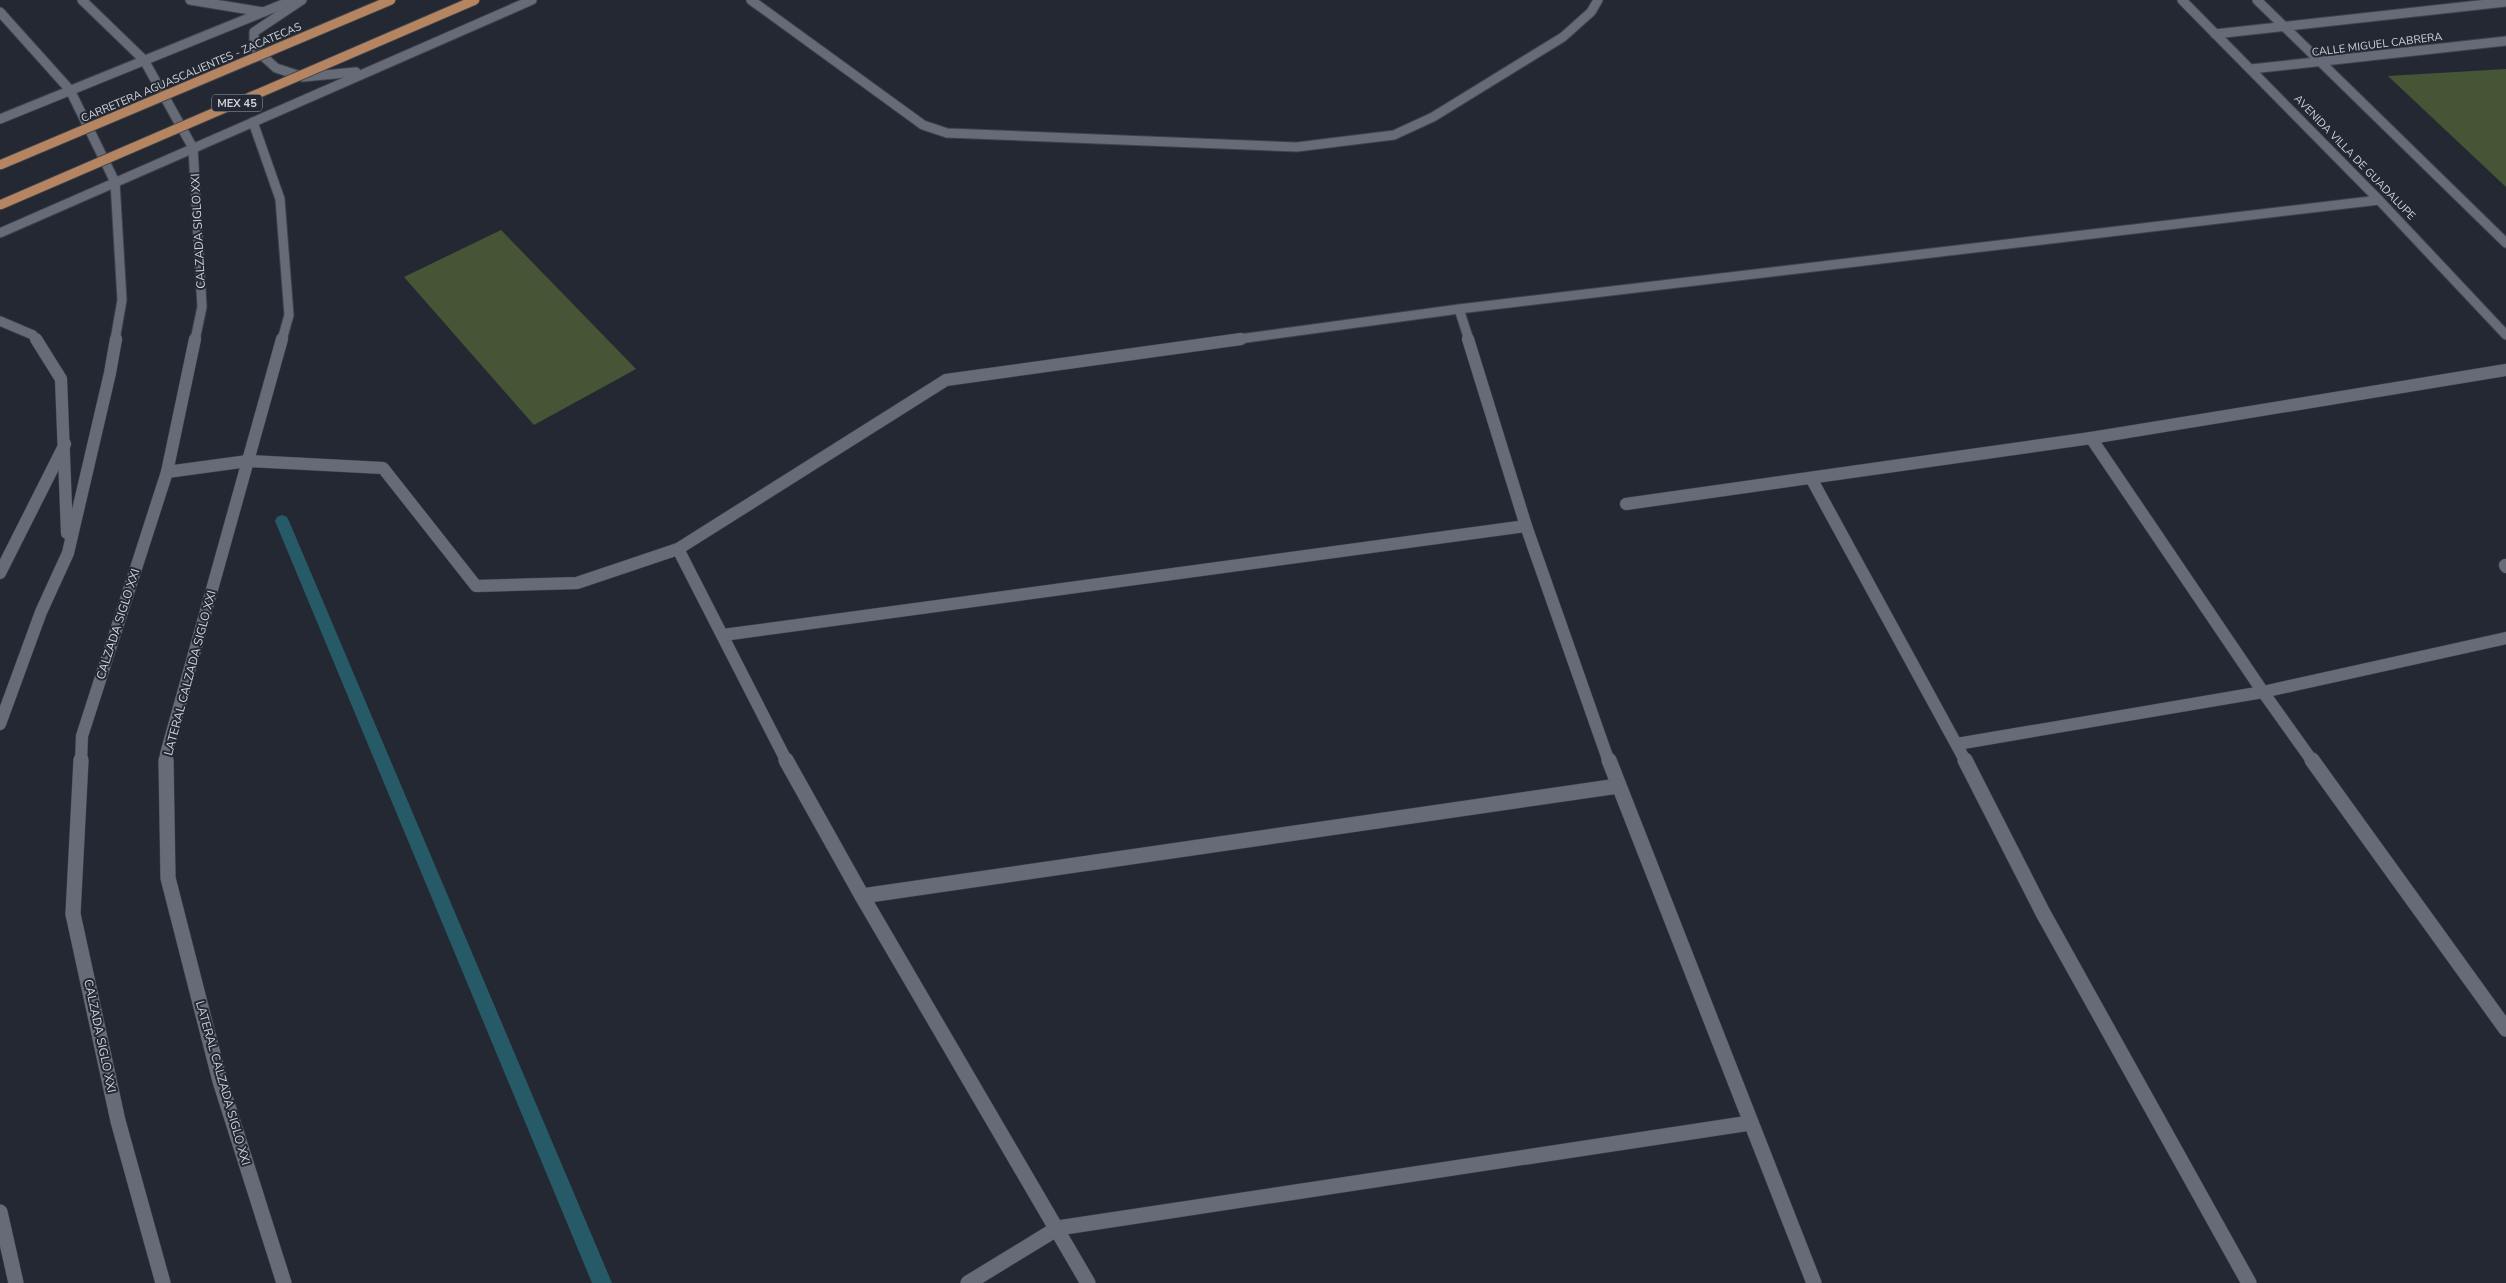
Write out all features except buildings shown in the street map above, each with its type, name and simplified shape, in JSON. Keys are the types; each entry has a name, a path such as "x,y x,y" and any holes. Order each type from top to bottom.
{"main road":[{"name":"CARRETERA AGUASCALIENTES - ZACATECAS","path":"0,165 391,0"},
{"name":"MEX 45","path":"0,205 475,0"}],"street":[{"path":"190,0 204,4 263,12"},
{"path":"0,119 293,0"},
{"path":"302,0 254,32 254,48 276,68 303,77 370,70"},
{"path":"0,233 532,0"},
{"path":"751,0 923,125 947,132 1297,147 1394,135 1433,117 1563,37 1591,12 1598,0"},
{"name":"AVENIDA VILLA DE GUADALUPE","path":"2182,0 2379,200 2506,335"},
{"path":"2257,0 2506,243"},
{"name":"CALZADA SIGLO XXI","path":"85,1 144,60 193,148 202,307 167,472 82,736 73,914 118,1121 163,1283"},
{"path":"2215,34 2506,2"},
{"path":"0,12 70,90 115,182 122,300 110,373 68,553 41,612 0,724"},
{"name":"CALLE MIGUEL CABRERA","path":"2251,69 2506,41"},
{"name":"LATERAL CALZADA SIGLO XXI","path":"253,122 280,199 289,314 166,754 168,878 220,1081 284,1283"},
{"path":"167,472 248,461 383,468 476,586 577,583 678,550 946,380 1459,309 2379,200"},
{"path":"1459,309 1526,526 1618,786 1814,1283"},
{"path":"0,321 33,335 61,379 68,553"},
{"path":"1626,504 2091,438 2506,370"},
{"path":"2091,438 2263,692 2506,1029"},
{"path":"0,573 65,444"},
{"path":"1811,478 1957,744 2043,913 2249,1283"},
{"path":"722,635 1526,526"},
{"path":"678,550 793,773 862,896 1058,1228 1088,1283"},
{"path":"1957,744 2263,692 2506,638"},
{"path":"862,896 1618,786"},
{"path":"968,1283 1058,1228 1750,1123"},
{"path":"0,1212 16,1283"}],"green space":[{"path":"2506,69 2506,187 2388,76"},
{"path":"501,230 636,369 534,425 404,277"}],"waterway":[{"path":"282,521 602,1283"}]}
